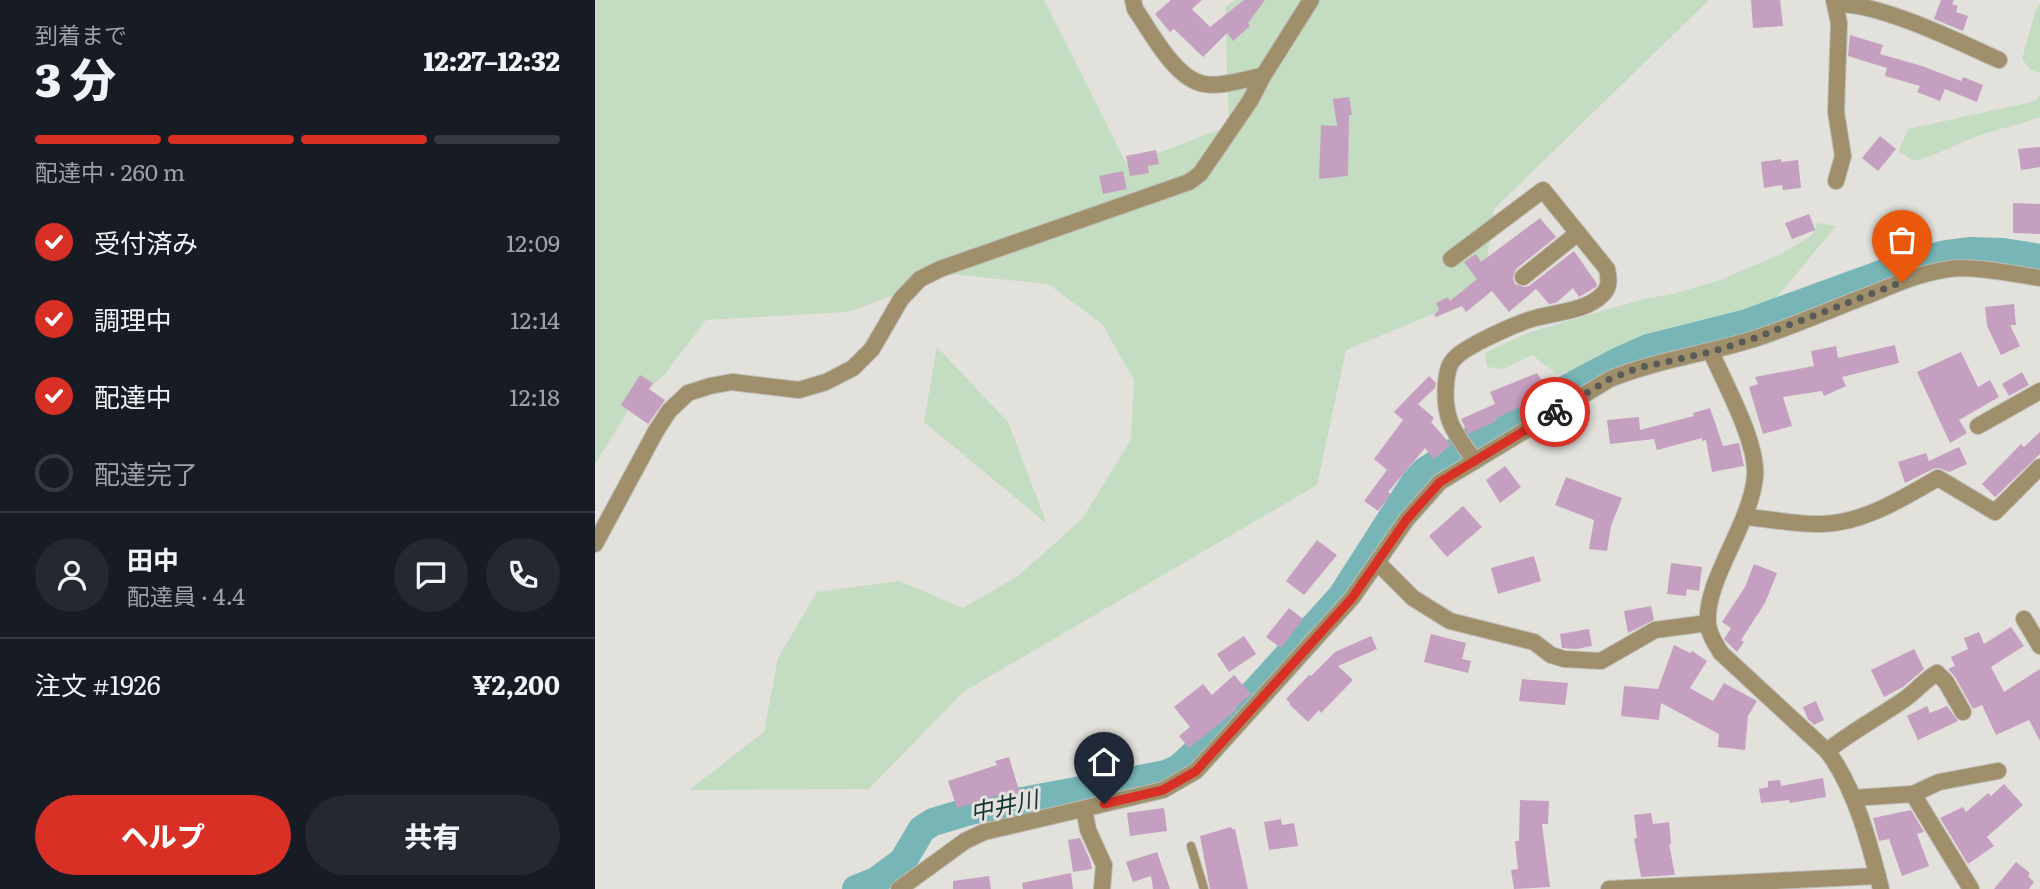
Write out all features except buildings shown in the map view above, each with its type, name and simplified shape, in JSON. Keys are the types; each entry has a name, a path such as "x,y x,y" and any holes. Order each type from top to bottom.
{"street":[{"path":"1133,0 1135,9 1176,68 1192,80 1204,84 1218,84 1263,76"},
{"path":"595,544 656,431 669,411 688,393 732,382 799,390 827,382 853,368 872,349 901,299 920,279 940,269 1189,182 1200,174 1250,101 1311,0"},
{"path":"1836,181 1843,156 1836,112 1839,23 1835,2 1855,4 1934,32 1999,60"},
{"path":"1451,260 1543,190 1607,269 1609,284 1604,293 1587,305 1532,319 1454,358 1447,375 1446,414 1473,458"},
{"path":"1523,277 1578,233"},
{"path":"899,889 965,841 984,832 1163,790 1196,771 1352,598 1425,496 1473,458 1610,379 1638,368 1711,352 1776,331 1929,274 1958,268 2040,278"},
{"path":"1609,889 1879,883 1853,798 1840,768 1827,751 1721,653 1711,636 1708,604 1746,517 1755,478 1755,459 1711,352"},
{"path":"1978,426 2040,391"},
{"path":"1746,517 1822,524 1846,521 1877,511 1938,478 1995,512 2040,467"},
{"path":"1377,562 1413,598 1450,621 1534,642 1564,659 1601,661 1655,630 1708,623"},
{"path":"2024,619 2040,646"},
{"path":"1827,751 1918,690 1929,677 1937,673 1946,682 1963,712"},
{"path":"1853,798 1913,794 1939,782 1998,771"},
{"path":"1913,794 1971,889"},
{"path":"1084,809 1088,830 1104,865 1102,889"}],"lane":[{"path":"1191,846 1203,889"}],"green space":[{"path":"595,0 1044,0 1127,165 1229,126 1225,7 1236,0 1709,0 1494,209 1482,294 1346,350 1317,485 963,692 869,789 689,790 764,732 778,658 817,592 899,581 963,608 1018,576 1082,519 1131,440 1134,380 1102,324 1048,284 951,274 848,312 706,320 665,374 633,403 595,464"},
{"path":"2040,4 2040,73 2031,70 2022,59"},
{"path":"2040,94 2040,117 1981,135 1913,161 1899,151 1908,129 2036,101"},
{"path":"1818,223 1836,226 1769,307 1613,351 1582,368 1557,374 1532,355 1503,369 1487,367 1485,353 1530,332 1720,280 1779,255 1811,236"},
{"path":"937,347 1008,422 1047,524 924,422"}],"waterway":[{"name":"中井川","path":"856,889 876,881 903,861 922,829 933,822 970,811 1166,774 1179,768 1242,706 1341,597 1414,483 1425,471 1488,430 1648,348 1747,323 1917,261 1971,251 2003,252 2040,258"}],"way so far":[{"path":"1555,412 1610,379 1638,368 1677,357 1711,352 1755,338 1902,282"}],"route":[{"path":"1104,804 1163,790 1196,771 1352,598 1425,496 1440,482 1555,412"}]}
